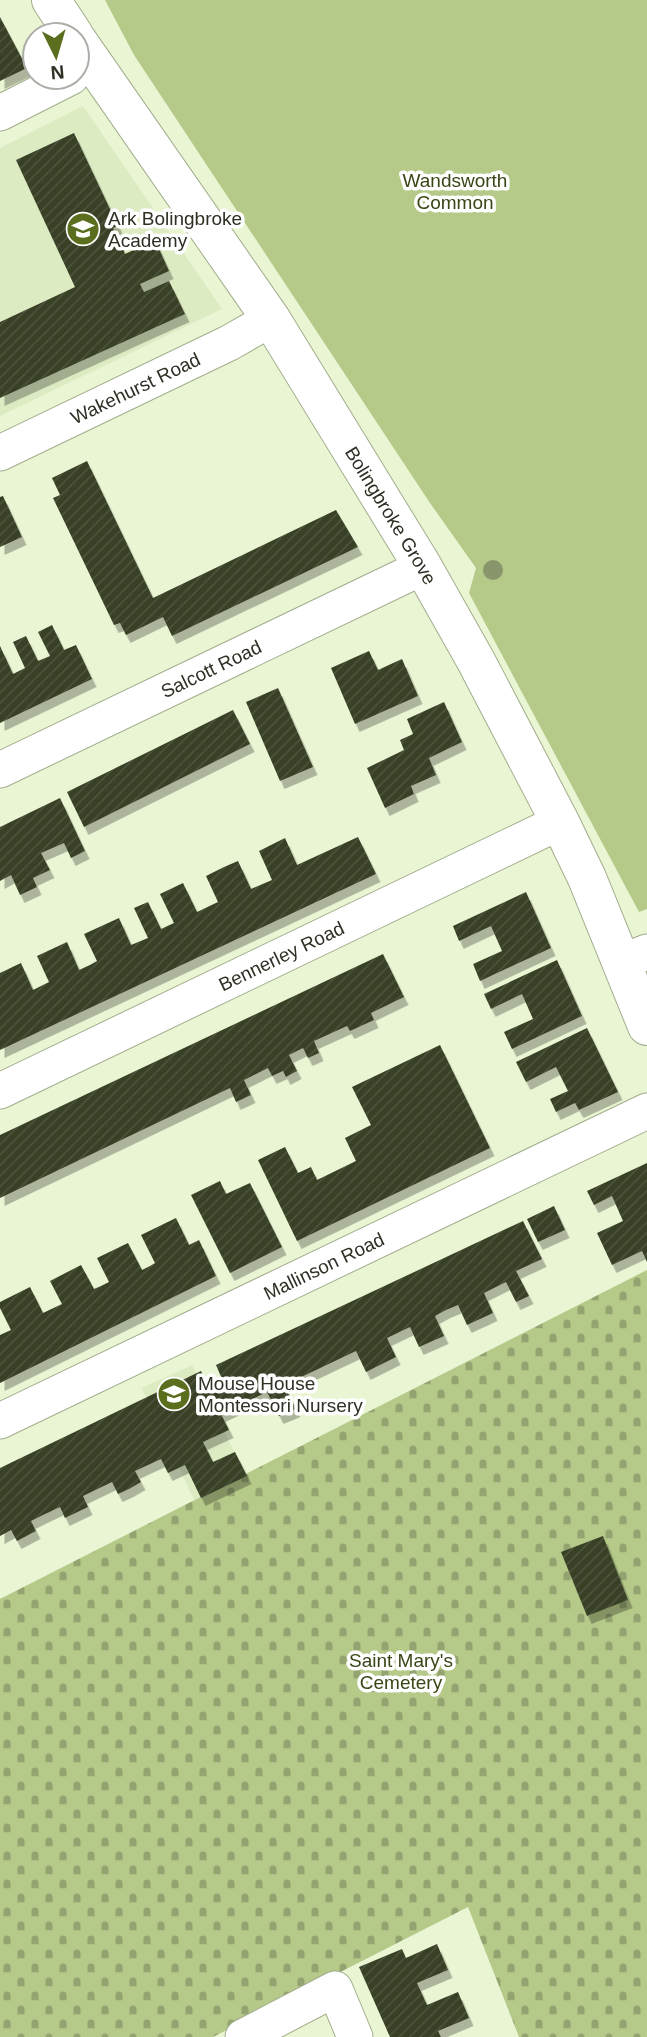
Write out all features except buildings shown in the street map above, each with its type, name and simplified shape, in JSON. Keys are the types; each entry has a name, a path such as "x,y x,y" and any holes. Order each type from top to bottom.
{"street":[{"name":"Bolingbroke Grove","path":"51,0 61,21"},
{"name":"Bolingbroke Grove","path":"91,76 271,319 423,567 634,957 647,1026"},
{"path":"0,113 31,91"},
{"name":"Wakehurst Road","path":"0,453 229,343 271,319"},
{"name":"Salcott Road","path":"0,770 423,567"},
{"name":"Bennerley Road","path":"0,1091 560,822"},
{"name":"Mallinson Road","path":"0,1421 647,1111"},
{"path":"243,2037 335,1990 355,2037"}],"shaded area":[{"name":"Ark Bolingbroke Academy","path":"83,106 222,309 0,416 0,148"},
{"path":"192,1365 245,1474 194,1500 142,1388"}],"green space":[{"name":"Wandsworth Common","path":"105,0 647,0 647,909 639,912 469,593 476,568 430,503 134,55"},
{"name":"Saint Mary's Cemetery","path":"647,1270 647,2037 519,2037 468,1907 213,2037 0,2037 0,1599"}],"place":[{"name":"Ark Bolingbroke Academy","path":"83,229"},
{"name":"Mouse House Montessori Nursery","path":"174,1394"}]}
